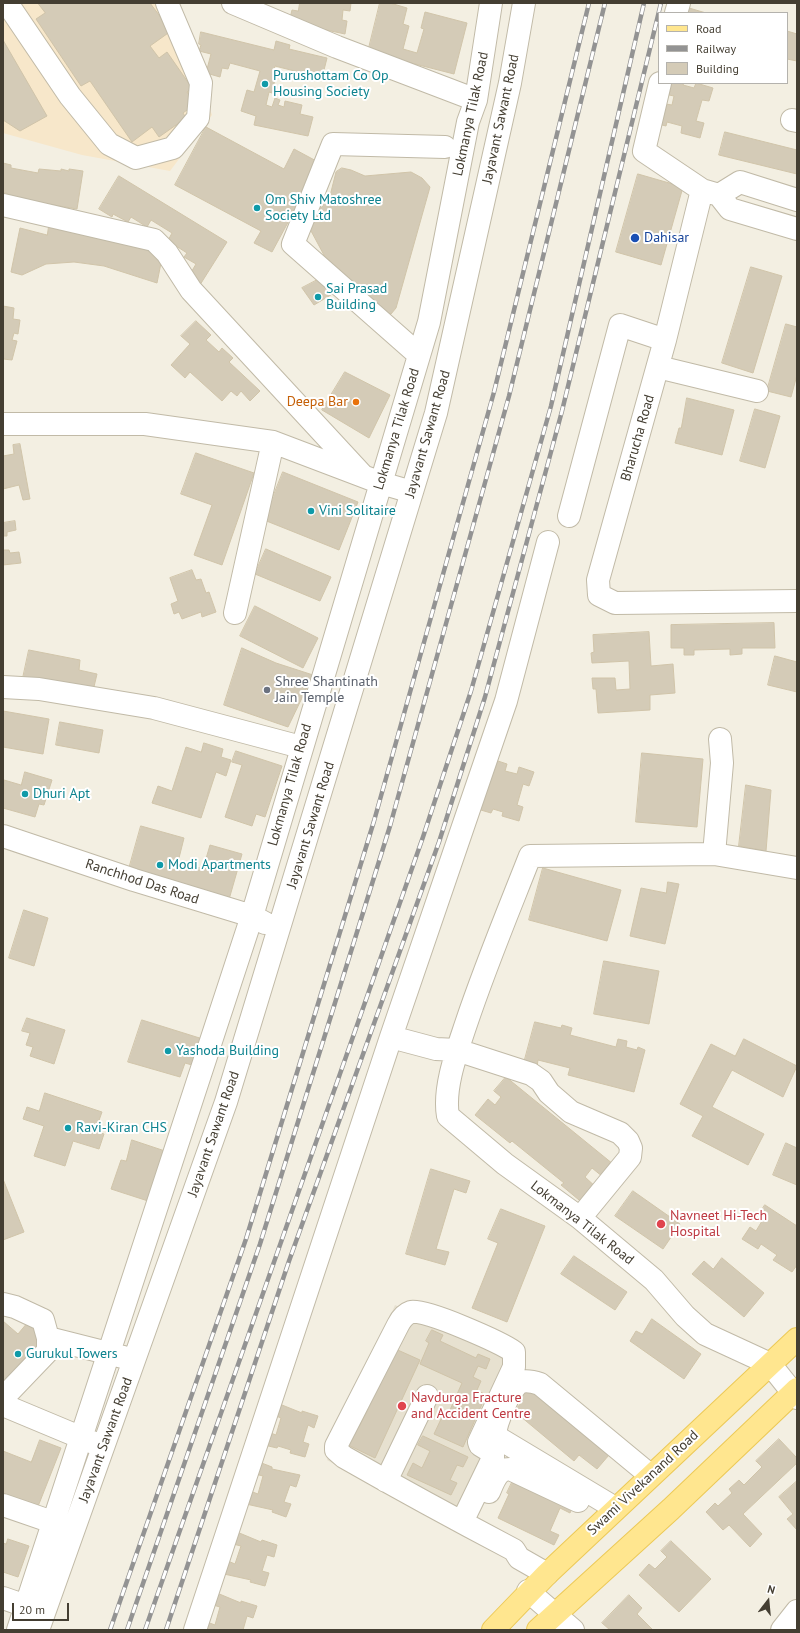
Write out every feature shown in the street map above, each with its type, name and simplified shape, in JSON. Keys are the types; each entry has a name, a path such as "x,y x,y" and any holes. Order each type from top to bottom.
{"main road":[{"name":"Swami Vivekanand Road","path":"493,1630 528,1591 650,1475 797,1339"},
{"path":"538,1630 796,1394"}],"street":[{"path":"7,3 70,96 109,144 136,158 173,148 198,118 201,83 168,3"},
{"path":"233,3 337,48 476,100"},
{"name":"Lokmanya Tilak Road","path":"252,916 302,747 372,480 419,355 429,322 468,122 476,100 491,3"},
{"name":"Jayavant Sawant Road","path":"38,1630 226,1102 436,413 510,83 524,3"},
{"path":"660,84 644,151 710,193 730,209 797,229"},
{"path":"419,355 293,244 333,144 445,147"},
{"path":"710,193 740,182 797,200"},
{"name":"Bharucha Road","path":"710,193 665,340 598,580 599,595 615,603 797,601"},
{"path":"3,205 154,240 167,253 191,290 372,480"},
{"path":"570,516 620,325 665,340"},
{"path":"658,367 756,391"},
{"path":"3,424 145,424 273,442 372,480 412,492"},
{"path":"235,613 273,442"},
{"path":"195,1630 391,1036 506,701 548,542"},
{"path":"3,687 38,689 154,708 302,747"},
{"path":"720,739 722,763 714,854 797,868"},
{"name":"Ranchhod Das Road","path":"3,836 134,880 252,916 263,920 277,934"},
{"name":"Lokmanya Tilak Road","path":"714,854 530,856 478,988 457,1050 446,1106 448,1116 505,1164 580,1218 654,1280 685,1316 705,1334 770,1364"},
{"name":"Jayavant Sawant Road","path":"18,1630 252,916"},
{"path":"391,1036 436,1049 457,1050 531,1074 541,1081 549,1093 571,1112 620,1132 628,1141 631,1148 630,1157 580,1218"},
{"path":"3,1304 14,1307 43,1320 48,1338 48,1351 3,1398"},
{"path":"467,1525 494,1455 480,1445 479,1442 514,1367 514,1352 424,1313 411,1312 403,1317 336,1446 336,1450 339,1454 467,1525 514,1550 519,1558 551,1569"},
{"path":"48,1338 134,1360"},
{"path":"770,1364 796,1394"},
{"path":"612,1512 495,1436 495,1427 513,1387 521,1382 531,1381 540,1384 650,1475"},
{"path":"386,1480 427,1396"},
{"path":"3,1405 103,1447"},
{"path":"467,1525 498,1473 504,1469 510,1469 612,1512"},
{"path":"3,1505 53,1523 74,1528"},
{"path":"528,1591 573,1630"},
{"path":"3,1598 26,1606"},
{"path":"782,1630 797,1610"}],"shaded area":[{"path":"3,3 175,3 212,115 170,171 82,155 3,133"},
{"path":"395,1305 510,1359 491,1445 458,1515 437,1521 327,1460"}],"building":[{"path":"38,3 150,3 171,31 150,46 159,58 167,52 192,88 187,92 195,104 183,113 186,118 159,137 152,127 132,142 90,81 81,86 36,19 45,13"},
{"path":"300,3 351,3 350,11 343,10 342,20 347,21 345,34 289,22 292,10 298,11"},
{"path":"380,3 390,3 407,8 403,24 409,26 403,49 417,53 424,29 421,28 425,12 467,23 454,74 368,52"},
{"path":"689,8 703,12 688,12"},
{"path":"788,31 797,34 797,61 788,59"},
{"name":"Purushottam Co Op Housing Society","path":"201,32 274,50 276,41 290,45 289,49 327,58 322,78 275,66 273,73 276,74 272,93 269,92 266,105 272,107 275,98 280,100 278,105 284,107 285,101 302,105 300,114 313,117 308,136 254,125 256,116 241,111 247,90 254,92 260,71 230,63 228,69 222,68 220,77 206,73 211,54 199,51 201,45 199,44"},
{"path":"3,40 47,116 20,131 3,120"},
{"path":"666,84 684,84 694,88 696,84 699,84 713,88 709,101 702,100 696,121 704,123 700,138 681,133 682,126 667,122 666,126 654,123 665,110 666,104 672,105 674,96 669,95 670,91 664,89"},
{"name":"Om Shiv Matoshree Society Ltd","path":"206,127 284,169 294,149 320,163 272,252 254,243 261,231 175,185"},
{"path":"725,132 797,150 797,174 719,155"},
{"path":"3,163 11,165 11,168 38,173 39,169 61,171 61,169 69,171 69,169 83,171 77,209 6,197 7,193 3,193"},
{"path":"342,168 365,176 411,172 422,178 430,187 396,308 391,314 383,315 366,296 325,257 310,229 314,211 322,207 331,192 336,172"},
{"path":"638,174 683,187 661,265 616,252"},
{"path":"119,176 227,242 198,288 186,281 196,264 184,257 187,253 173,244 165,246 172,233 151,220 147,227 131,217 128,222 113,214 112,217 99,209"},
{"path":"49,226 163,253 157,283 104,266 74,262 46,264 22,275 11,272 20,228 47,235"},
{"path":"751,267 782,276 753,373 722,363"},
{"name":"Sai Prasad Building","path":"325,276 339,290 314,305 302,288"},
{"path":"3,306 14,308 13,319 20,320 18,334 14,333 12,340 17,341 12,360 3,359"},
{"path":"196,321 211,335 206,340 219,352 222,348 233,358 229,362 260,391 250,401 241,391 237,396 231,391 222,401 190,372 185,378 171,365 190,344 181,336"},
{"path":"786,324 797,327 797,375 791,397 767,391"},
{"name":"Deepa Bar","path":"345,372 390,395 369,438 322,410"},
{"path":"687,398 734,410 722,455 675,443 679,428 681,428"},
{"path":"755,409 780,416 765,468 740,461"},
{"path":"20,444 30,499 23,500 19,485 3,489 3,456 14,454 13,445"},
{"path":"196,453 254,473 222,565 194,555 212,505 181,494"},
{"name":"Vini Solitaire","path":"283,472 358,502 339,550 264,520"},
{"path":"15,521 16,530 7,532 7,536 3,536 3,523"},
{"path":"266,549 331,577 320,601 255,574"},
{"path":"3,550 9,550 10,553 19,552 21,563 3,565"},
{"path":"192,570 196,580 201,579 206,593 209,592 216,612 202,617 201,612 182,619 179,612 174,614 171,604 178,601 170,578"},
{"path":"255,606 318,638 303,668 240,636"},
{"path":"774,623 775,648 742,648 742,654 730,655 730,649 694,650 694,655 684,655 684,648 671,648 671,625"},
{"path":"649,632 651,666 673,664 675,693 650,695 650,710 598,713 596,689 593,689 592,678 615,678 616,690 630,689 629,661 592,663 591,653 594,652 593,635"},
{"name":"Shree Shantinath Jain Temple","path":"242,648 276,663 313,675 288,727 224,705"},
{"path":"29,650 80,660 79,670 97,674 93,691 23,678"},
{"path":"775,656 797,662 797,692 768,685"},
{"path":"3,711 49,719 43,754 3,747"},
{"path":"60,722 103,730 99,753 56,745"},
{"path":"204,743 223,749 221,757 231,760 226,776 216,772 201,818 152,803 158,786 172,791 186,747 201,752"},
{"path":"236,751 282,766 265,817 256,814 252,826 225,817 242,765 232,762"},
{"path":"642,753 703,759 697,827 636,822"},
{"path":"489,758 507,764 505,771 517,774 519,767 534,772 529,786 523,784 517,805 523,807 519,821 502,816 503,812 493,809 491,813 474,808"},
{"name":"Dhuri Apt","path":"25,772 52,780 44,805 39,804 35,817 3,808 4,780 21,785"},
{"path":"746,785 771,790 766,851 739,846"},
{"name":"Modi Apartments","path":"141,826 184,838 178,862 203,869 210,845 242,854 228,903 127,876"},
{"path":"543,868 621,890 607,941 529,920"},
{"path":"668,882 679,884 665,944 630,936 641,888 666,893"},
{"path":"24,910 48,918 34,966 9,958"},
{"path":"604,961 659,971 649,1024 594,1014"},
{"path":"27,1018 65,1030 54,1064 30,1056 33,1047 26,1045 30,1033 22,1031"},
{"name":"Yashoda Building","path":"142,1020 206,1040 199,1067 185,1063 180,1077 128,1062"},
{"path":"535,1022 561,1028 562,1025 572,1028 570,1035 616,1047 618,1039 627,1041 626,1047 637,1050 638,1047 645,1050 634,1092 568,1075 570,1068 538,1060 537,1067 524,1063"},
{"path":"744,1039 797,1066 783,1097 732,1070 712,1107 764,1134 748,1165 692,1136 703,1116 680,1104 711,1044 735,1056"},
{"path":"506,1077 613,1164 603,1177 592,1168 585,1177 598,1189 585,1205 561,1185 564,1183 512,1141 510,1143 475,1115 488,1099 495,1105 501,1097 494,1091"},
{"name":"Ravi-Kiran CHS","path":"45,1093 102,1112 97,1126 94,1125 92,1130 104,1134 99,1149 73,1141 65,1166 34,1156 44,1126 23,1119 27,1107 39,1111"},
{"path":"132,1140 165,1151 148,1201 111,1189 121,1160 126,1161"},
{"path":"786,1143 797,1148 797,1185 773,1175"},
{"path":"431,1169 470,1181 466,1193 454,1189 436,1249 449,1252 445,1265 406,1254"},
{"path":"3,1179 24,1232 3,1240"},
{"path":"633,1191 680,1224 663,1249 615,1216"},
{"path":"765,1205 797,1226 797,1265 792,1272 773,1260 777,1255 761,1244 758,1249 742,1239 750,1227 756,1231 765,1216 760,1213"},
{"path":"501,1209 545,1226 507,1322 472,1308 498,1243 488,1239"},
{"path":"574,1256 627,1292 615,1310 561,1274"},
{"path":"722,1258 764,1293 744,1317 692,1274 704,1261 713,1269"},
{"path":"652,1319 701,1354 684,1379 630,1341 636,1331 642,1334"},
{"name":"Gurukul Towers","path":"3,1321 18,1334 28,1322 42,1335 43,1345 3,1383"},
{"path":"432,1330 443,1335 440,1341 476,1358 478,1354 490,1359 486,1369 478,1366 473,1377 481,1381 477,1390 486,1395 463,1447 434,1434 442,1417 446,1419 462,1383 420,1364 429,1343 426,1341"},
{"path":"391,1347 420,1360 375,1458 346,1444 355,1425 359,1427 368,1409 364,1406"},
{"path":"528,1385 609,1455 597,1469 579,1455 574,1461 514,1411 522,1402 517,1398"},
{"path":"277,1403 302,1413 302,1411 318,1416 314,1428 308,1425 303,1442 309,1444 305,1457 290,1453 291,1450 278,1446 277,1448 264,1445 268,1432 276,1435 281,1418 274,1415"},
{"path":"423,1436 468,1457 463,1467 457,1465 450,1480 457,1483 451,1495 407,1475 413,1463 422,1468 430,1451 418,1445"},
{"path":"779,1439 797,1458 797,1463 743,1514 762,1534 750,1547 729,1525 723,1530 706,1512 715,1503 718,1506 732,1493 729,1489 739,1480 744,1485 762,1467 756,1461"},
{"path":"40,1440 61,1448 37,1509 3,1496 3,1451 31,1462"},
{"path":"259,1462 272,1467 272,1469 300,1475 296,1487 290,1485 284,1502 291,1504 286,1517 272,1512 273,1510 246,1504 250,1491 258,1494 263,1476 255,1474"},
{"path":"516,1474 575,1502 570,1513 560,1508 550,1531 559,1535 554,1545 498,1518"},
{"path":"797,1481 797,1530 787,1519 793,1514 779,1497"},
{"path":"237,1532 261,1542 262,1540 277,1545 274,1557 267,1555 262,1571 269,1573 265,1586 250,1582 251,1580 224,1574 228,1561 235,1564 241,1546 233,1544"},
{"path":"8,1539 29,1546 18,1577 3,1572 3,1543 6,1544"},
{"path":"671,1541 711,1579 679,1612 639,1575 649,1564 655,1569 667,1557 661,1551"},
{"path":"217,1593 241,1603 241,1601 257,1606 253,1618 247,1616 243,1630 205,1630 207,1622 215,1625 220,1607 213,1605"},
{"path":"629,1595 642,1608 637,1614 653,1630 610,1630 602,1623"}],"railway":[{"path":"110,1630 246,1239 374,821 494,392 589,3"},
{"path":"127,1630 260,1244 390,826 509,396 605,3"},
{"path":"145,1630 423,837 471,691 551,406 644,3"},
{"path":"659,12 661,3"},
{"path":"166,1630 289,1261 439,842 485,697 562,411 658,15"}],"place":[{"name":"Purushottam Co Op Housing Society","path":"265,84"},
{"name":"Om Shiv Matoshree Society Ltd","path":"257,208"},
{"name":"Dahisar","path":"635,238"},
{"name":"Sai Prasad Building","path":"318,297"},
{"name":"Deepa Bar","path":"356,402"},
{"name":"Vini Solitaire","path":"311,511"},
{"name":"Shree Shantinath Jain Temple","path":"267,690"},
{"name":"Dhuri Apt","path":"25,794"},
{"name":"Modi Apartments","path":"160,865"},
{"name":"Yashoda Building","path":"168,1051"},
{"name":"Ravi-Kiran CHS","path":"68,1128"},
{"name":"Navneet Hi-Tech Hospital","path":"661,1224"},
{"name":"Gurukul Towers","path":"18,1354"},
{"name":"Navdurga Fracture and Accident Centre","path":"402,1406"}]}
